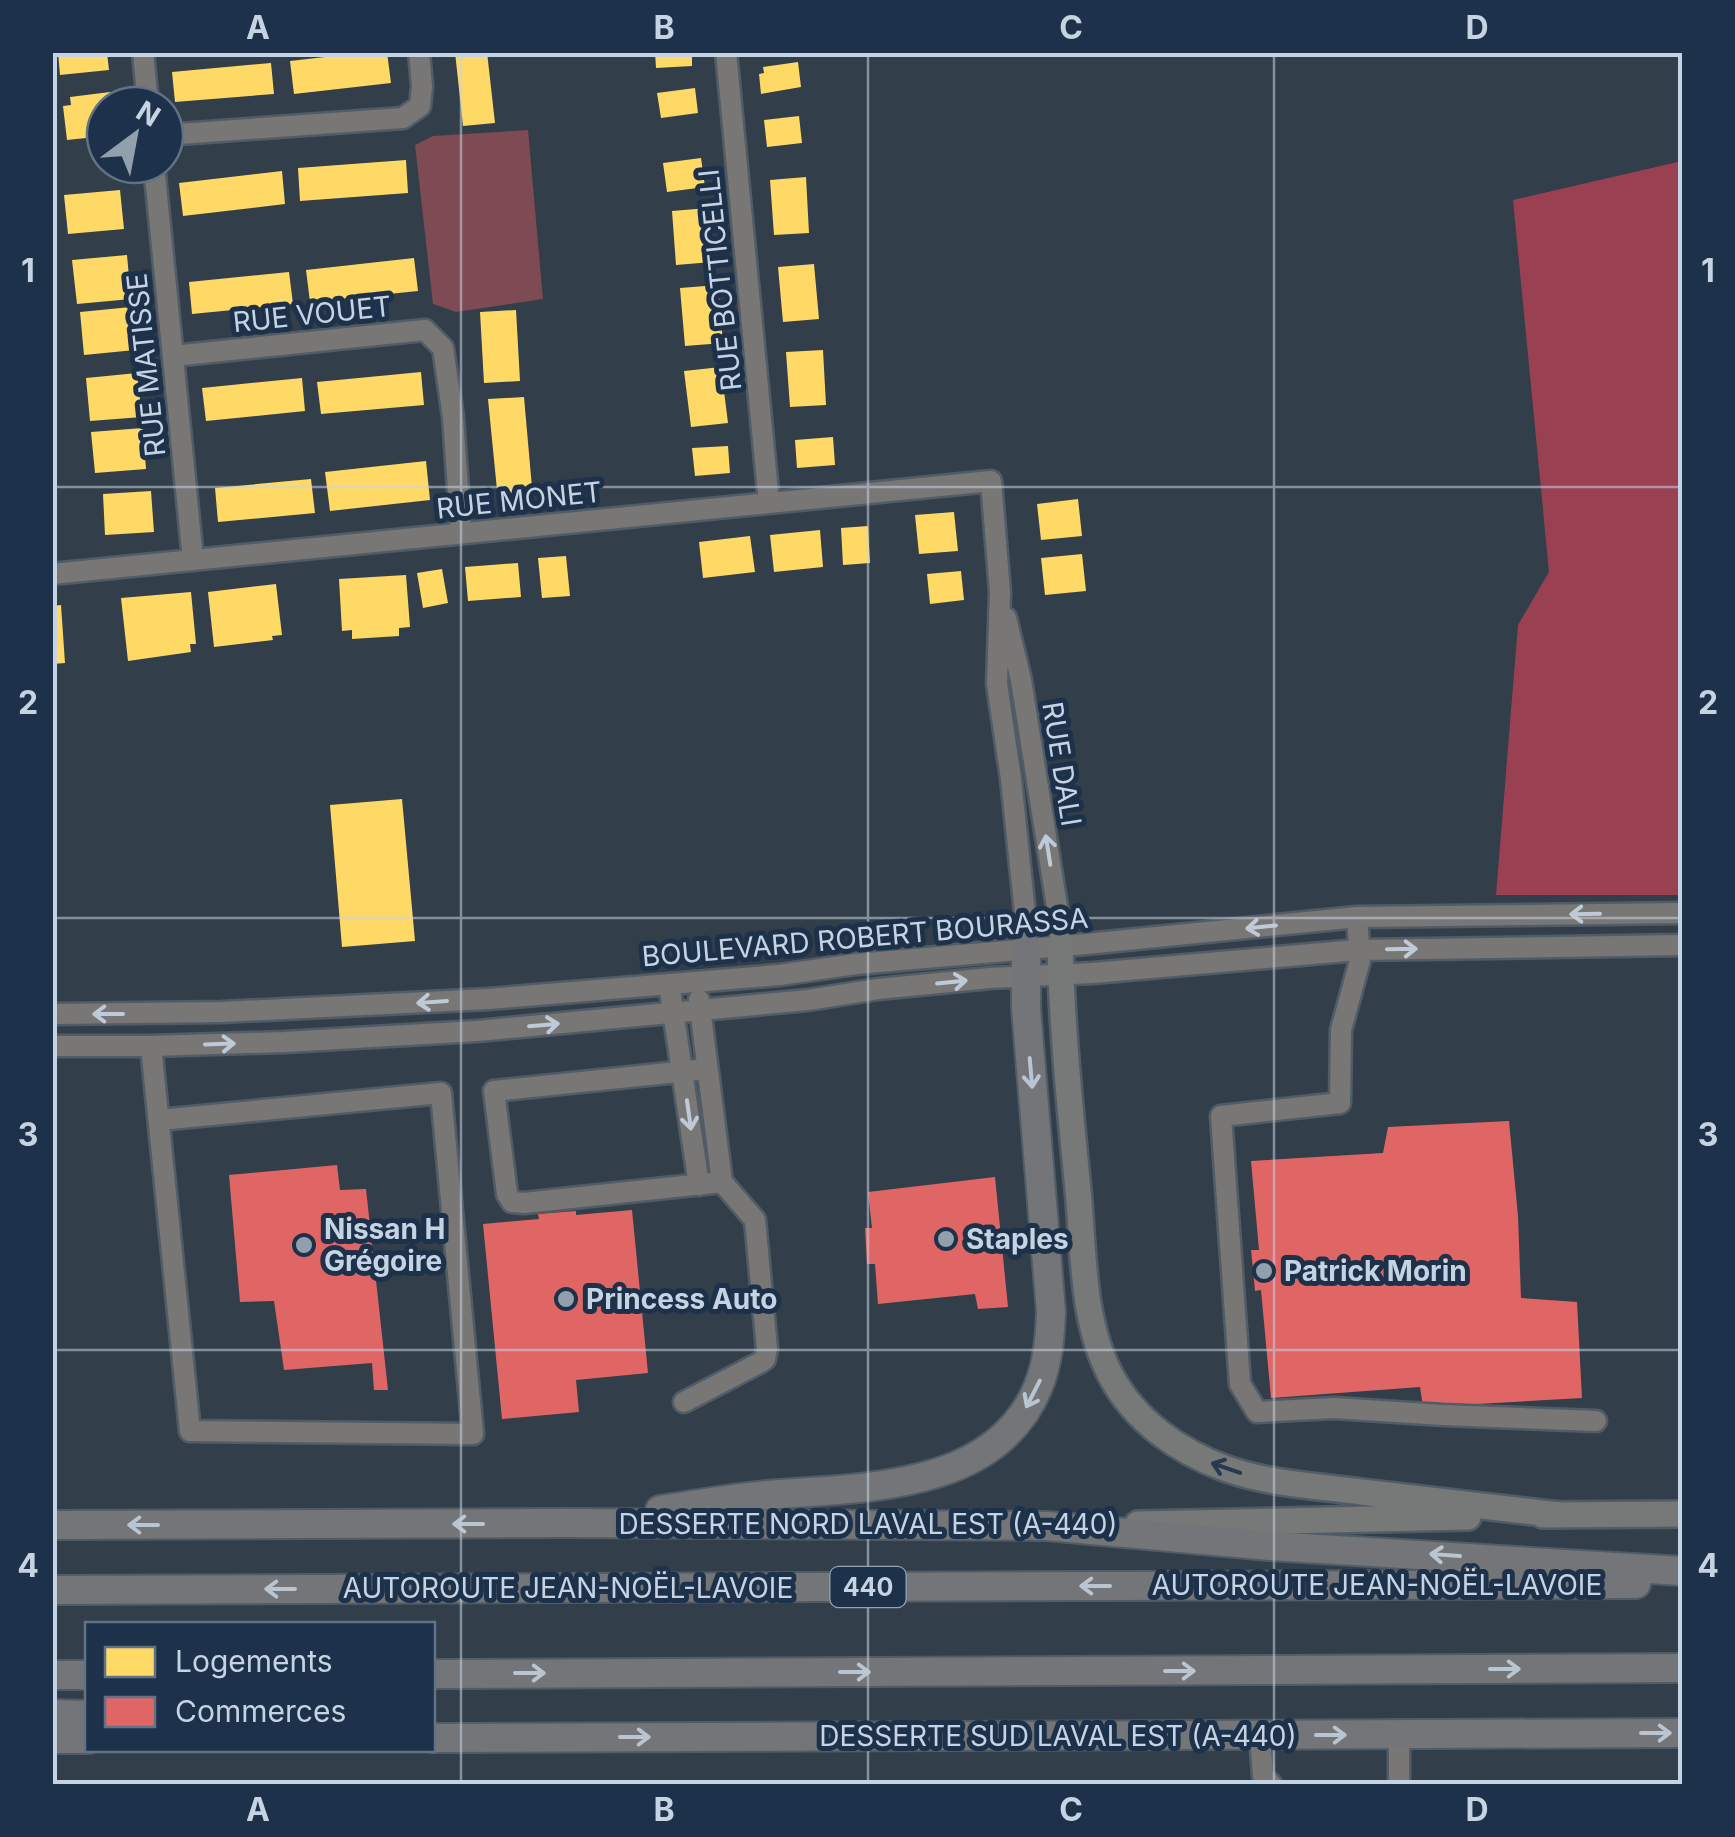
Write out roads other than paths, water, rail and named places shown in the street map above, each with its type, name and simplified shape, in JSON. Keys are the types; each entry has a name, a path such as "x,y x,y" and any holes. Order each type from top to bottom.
{"highway":[{"path":"566,1523 922,1477 973,1459 1015,1424 1032,1400 1044,1372 1051,1312 1026,1008 1026,962"},
{"name":"DESSERTE NORD LAVAL EST (A-440)","path":"52,1525 1047,1526"},
{"path":"1047,1526 1270,1546 1682,1571"},
{"name":"AUTOROUTE JEAN-NOËL-LAVOIE","path":"52,1590 1682,1584"},
{"path":"435,1674 1682,1668"},
{"path":"52,1675 85,1675"},
{"path":"52,1714 85,1714"},
{"name":"DESSERTE SUD LAVAL EST (A-440)","path":"435,1738 1682,1733"},
{"path":"52,1739 85,1739"}],"main road":[{"path":"1060,947 1061,1007 1089,1305 1104,1362 1134,1410 1182,1448 1246,1474 1558,1515"},
{"name":"DESSERTE NORD LAVAL EST (A-440)","path":"1047,1526 1682,1514"}],"street":[{"path":"143,52 146,85"},
{"path":"185,134 402,118 420,106 419,52"},
{"name":"RUE BOTTICELLI","path":"726,52 769,503"},
{"name":"RUE MATISSE","path":"156,185 193,560"},
{"name":"RUE VOUET","path":"173,356 425,330 443,348 462,534"},
{"name":"RUE MONET","path":"52,574 991,481"},
{"name":"RUE DALI","path":"991,481 1000,592 997,684 1013,797 1026,923 1026,962"},
{"name":"RUE DALI","path":"1000,592 1021,680 1059,919 1060,947"},
{"name":"BOULEVARD ROBERT BOURASSA","path":"52,1046 151,1046 432,1034 808,1000 912,986 1026,962 1060,947 1357,917 1682,913"},
{"path":"1357,917 1360,960 1341,1030 1340,1102 1221,1116 1240,1384 1256,1412 1334,1408 1596,1421"},
{"name":"BOULEVARD ROBERT BOURASSA","path":"52,1014 347,1007 697,983 874,962 1026,962 1061,974 1358,950 1682,945"},
{"path":"684,1402 761,1362 767,1349 755,1220 722,1182 697,983"},
{"path":"669,984 699,1185"},
{"path":"151,1046 190,1431 473,1434 441,1093 159,1120"},
{"path":"706,1069 494,1091 508,1194 512,1202 524,1203 722,1182"},
{"path":"1399,1735 1399,1784"},
{"path":"1260,1736 1263,1776 1271,1784"}],"place":[{"name":"Staples","path":"946,1239"},
{"name":"Nissan H Grégoire","path":"304,1245"},
{"name":"Patrick Morin","path":"1264,1271"},
{"name":"Princess Auto","path":"566,1299"}]}
